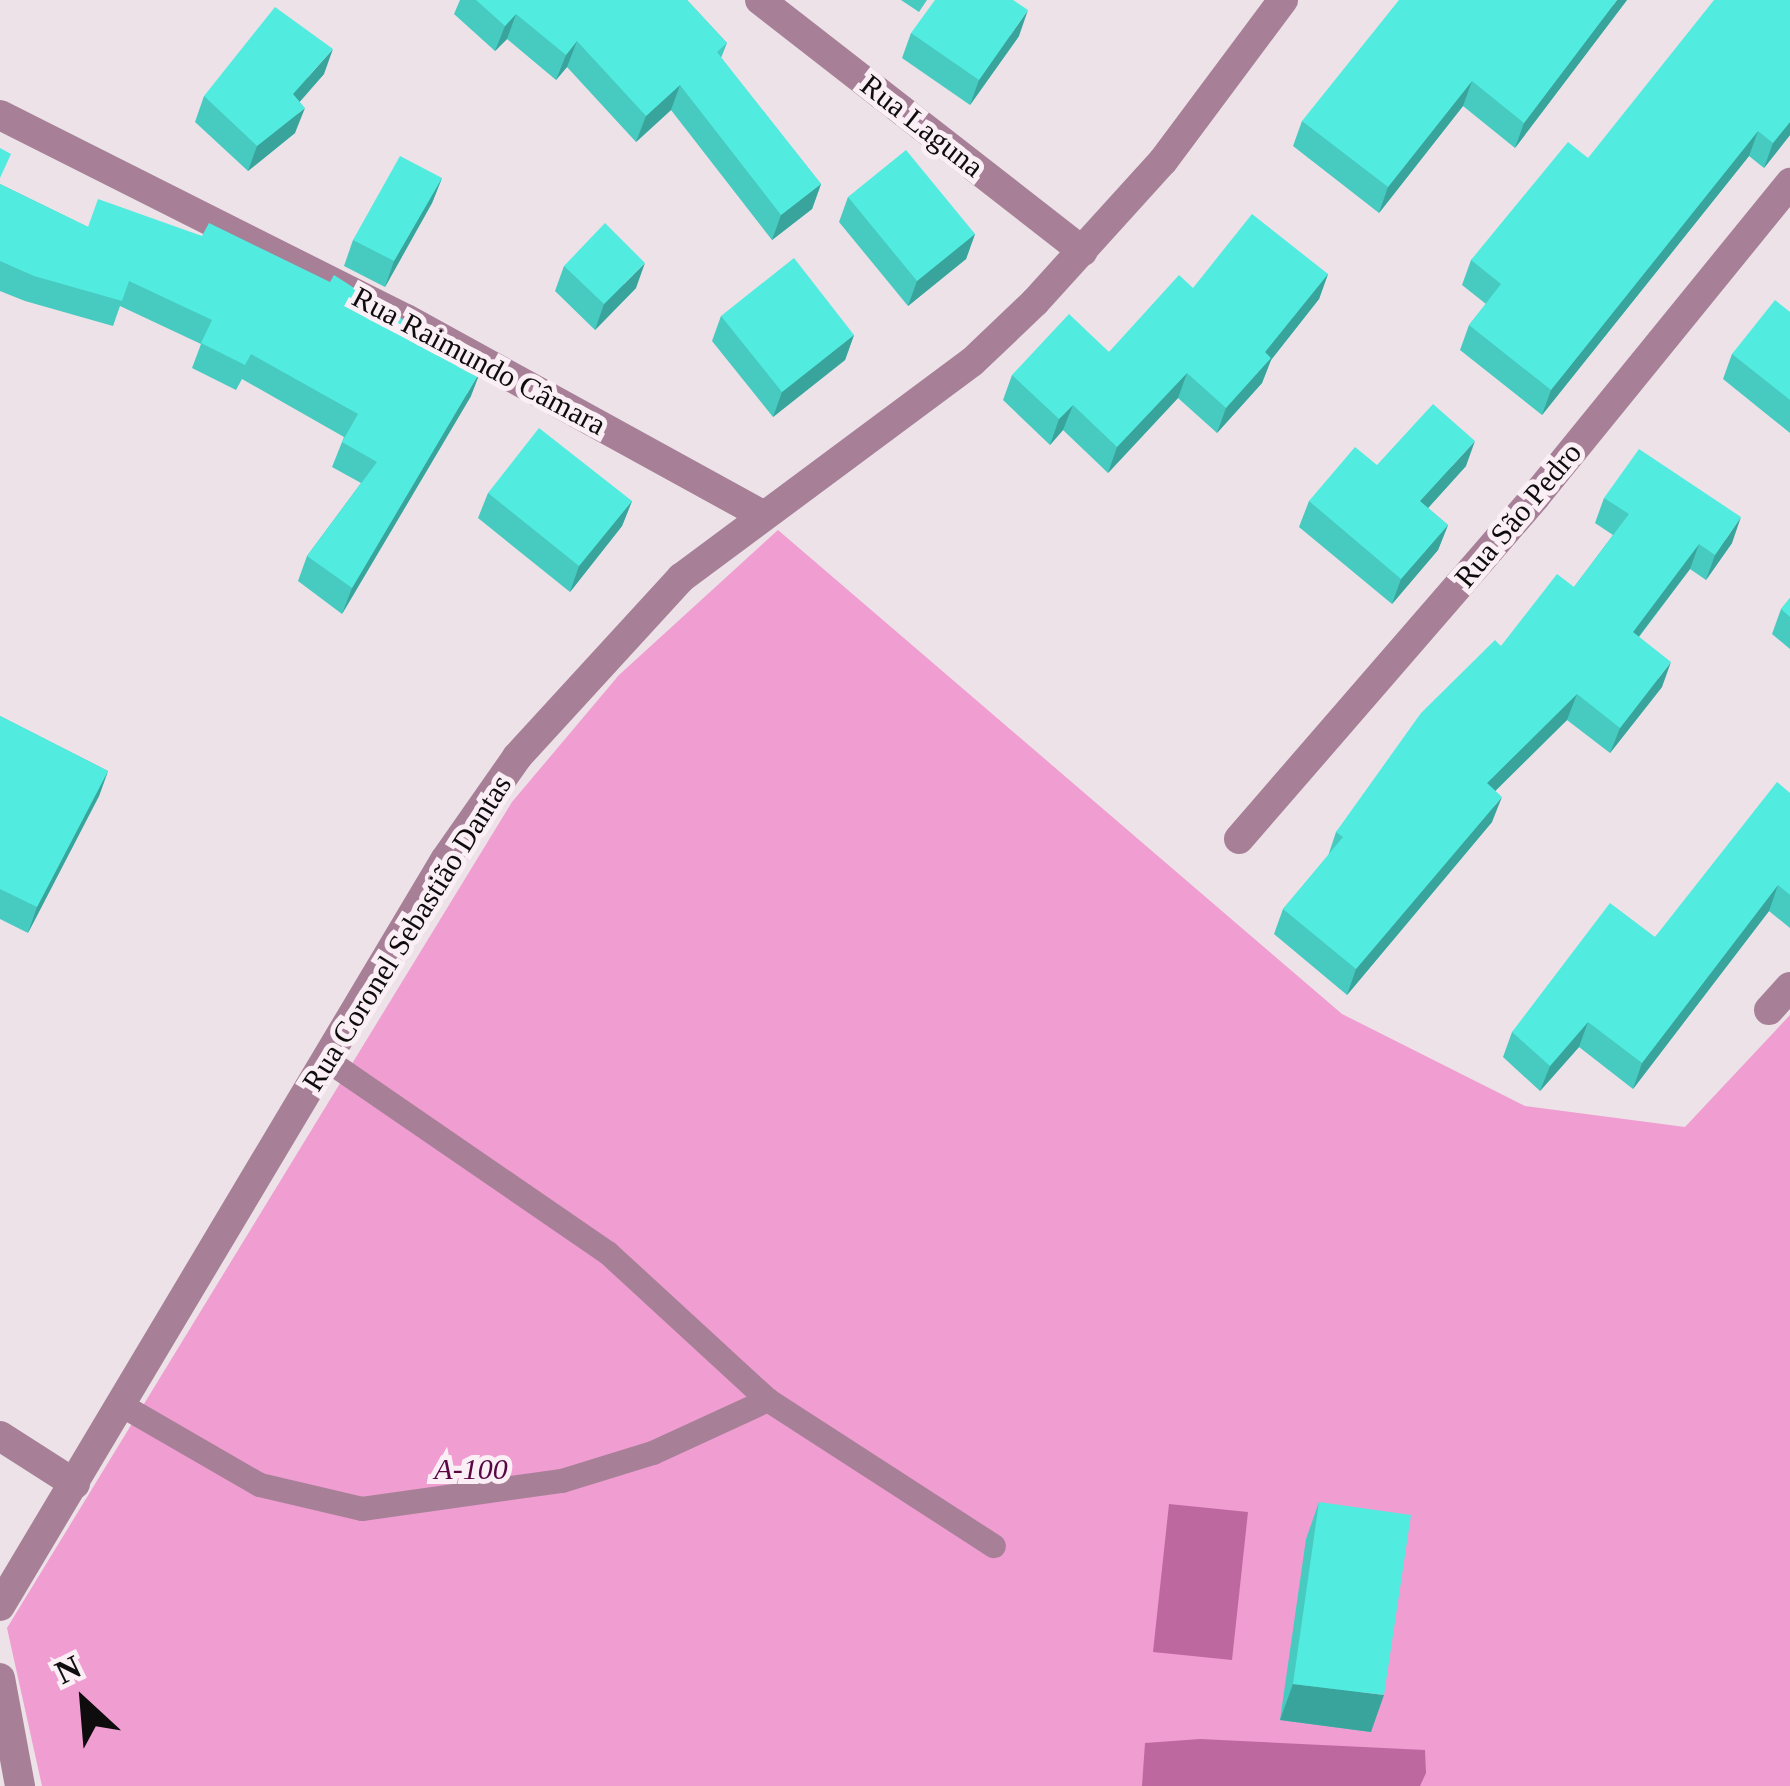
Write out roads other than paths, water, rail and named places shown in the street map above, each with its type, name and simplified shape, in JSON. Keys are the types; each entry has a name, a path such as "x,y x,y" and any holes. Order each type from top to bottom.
{"street":[{"name":"Rua Laguna","path":"760,0 1083,251"},
{"name":"Rua Coronel Sebastião Dantas","path":"0,1606 445,860 517,757 681,578 972,362 1083,251 1163,161 1283,0"},
{"name":"Rua Raimundo Câmara","path":"0,115 406,319 762,515"},
{"name":"Rua São Pedro","path":"1239,839 1535,497 1790,183"},
{"path":"1768,1010 1790,987"},
{"path":"0,1436 74,1484"},
{"path":"0,1678 20,1786"}],"lane":[{"path":"327,1060 608,1253 768,1400 994,1546"},
{"path":"123,1406 260,1485 362,1509 562,1481 653,1453 768,1400"}],"park label":[{"name":"A-100","path":"471,1469"}]}
